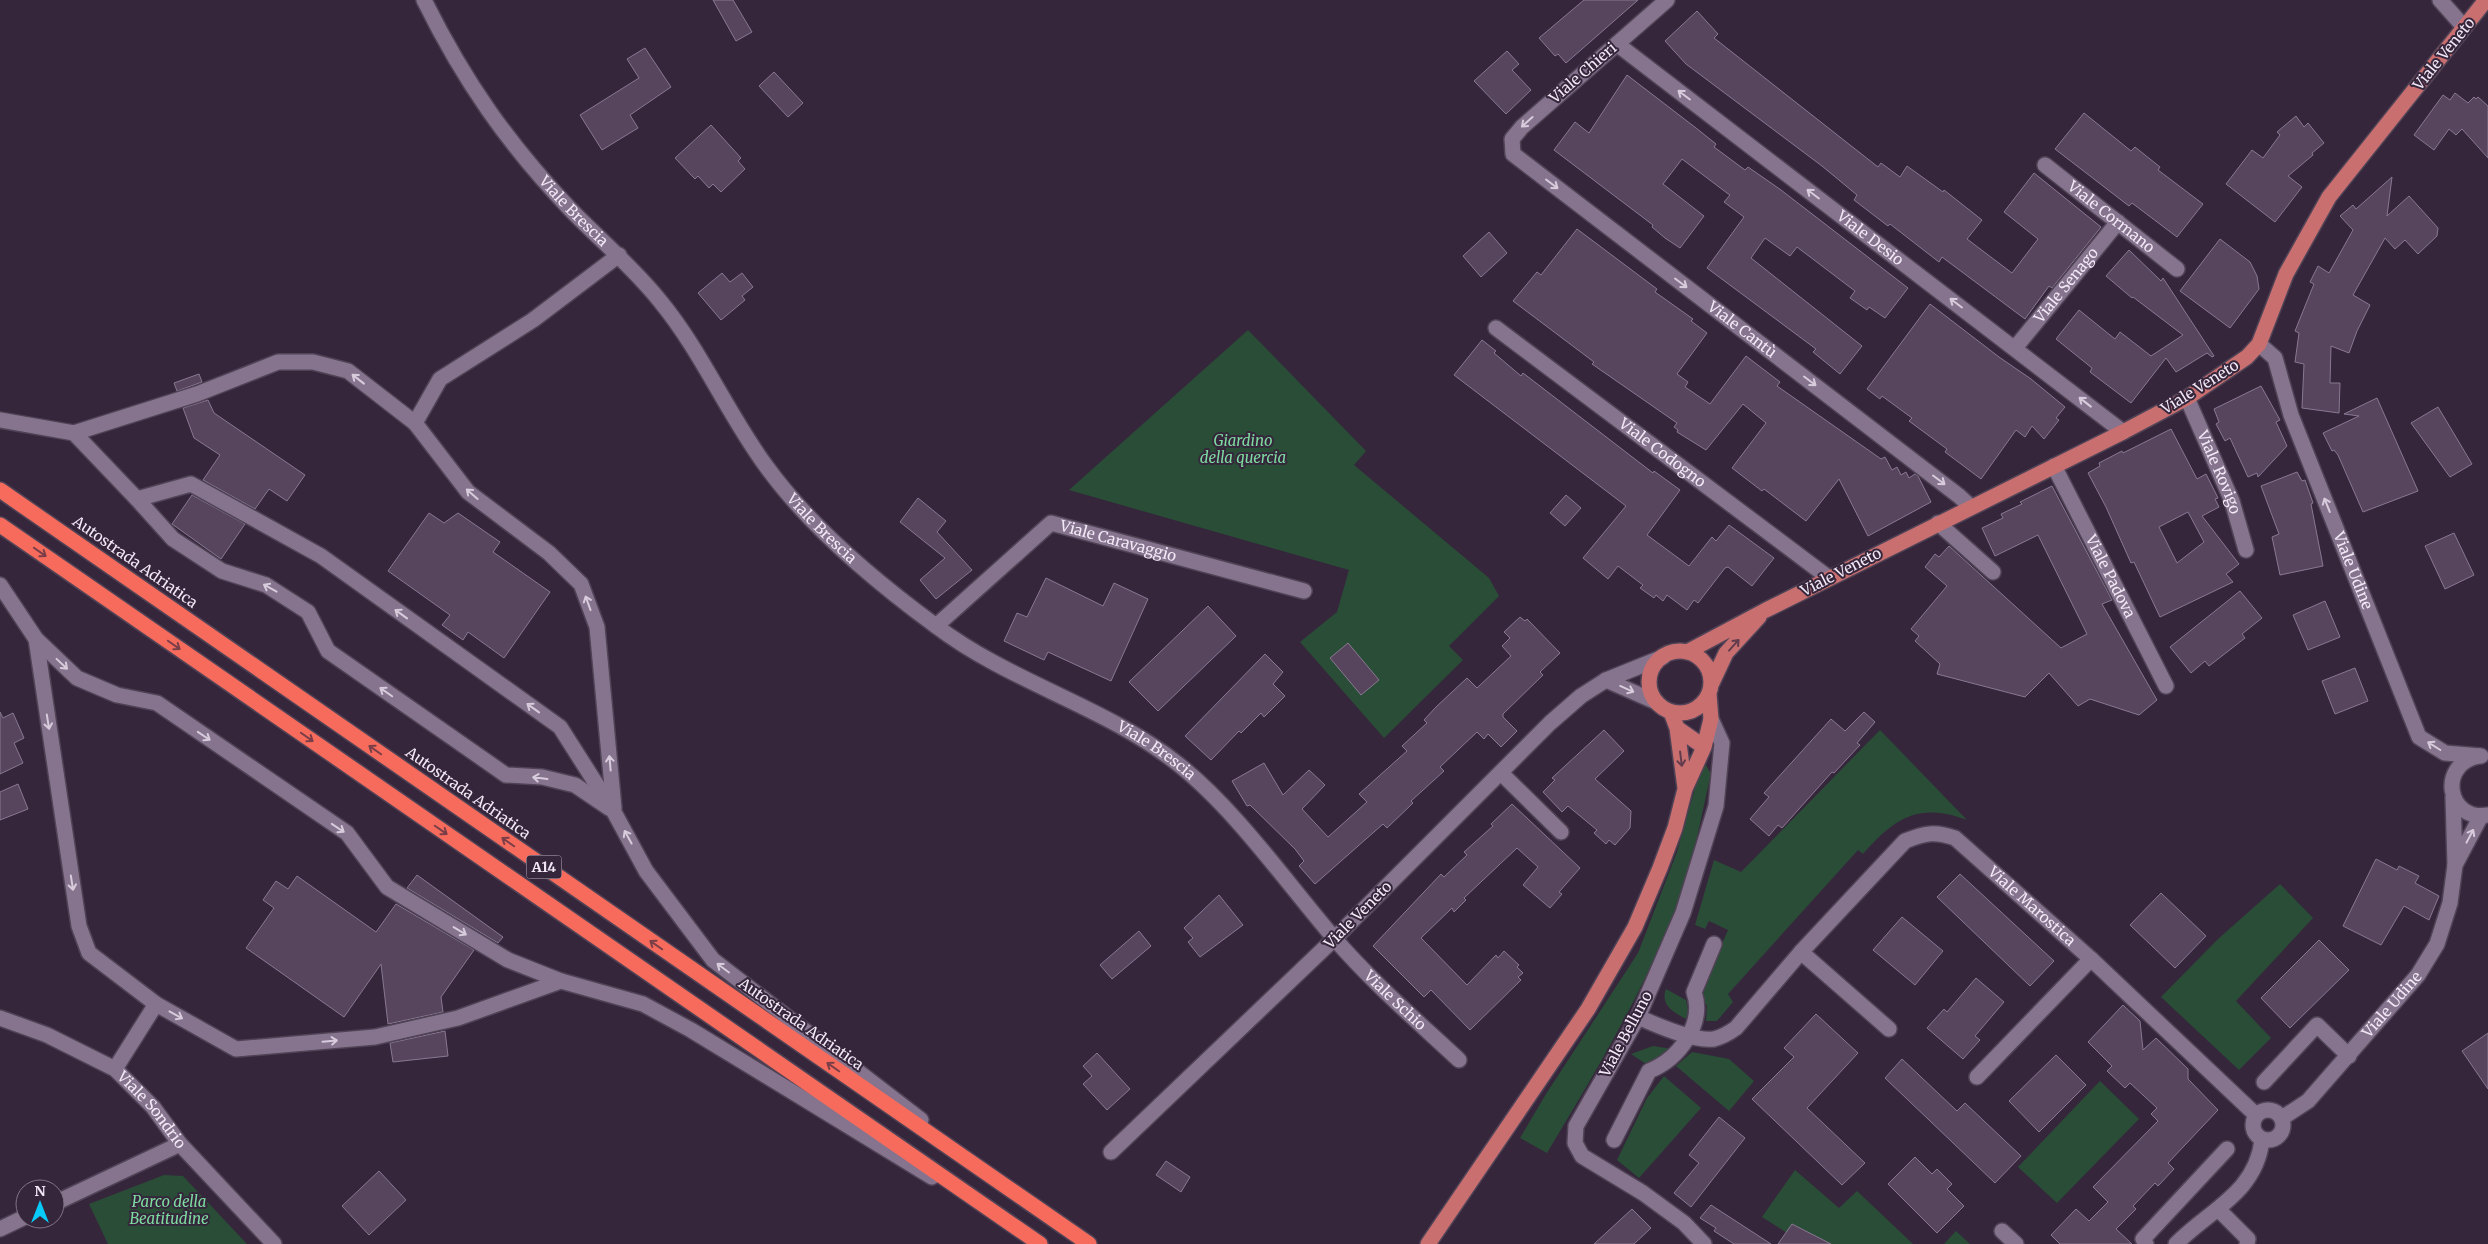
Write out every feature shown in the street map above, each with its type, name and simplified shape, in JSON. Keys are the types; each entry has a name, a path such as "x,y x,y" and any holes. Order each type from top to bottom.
{"highway":[{"name":"Autostrada Adriatica","path":"0,490 1089,1244"},
{"name":"A14","path":"0,525 1040,1244"}],"main road":[{"name":"Viale Veneto","path":"1687,652 1938,523 2123,432 2187,398 2247,357 2259,344 2286,274 2329,197 2486,0"},
{"name":"Viale Veneto","path":"1428,1244 1588,1009 1635,927 1675,828 1685,790 1704,747 1711,720 1710,689 1726,653 1766,610"},
{"path":"1678,651 1687,652 1705,664 1709,670 1710,689 1697,708 1680,713 1671,712 1656,702 1651,693 1651,673 1655,664 1663,657 1678,651"},
{"name":"Viale Veneto","path":"1671,712 1678,728 1685,790"},
{"path":"1678,728 1704,747"}],"street":[{"name":"Viale Brescia","path":"424,0 450,52 474,92 521,155 572,212 619,255 662,302 697,353 738,424 767,468 810,519 878,580 973,653 1134,732 1180,765 1215,797 1335,938"},
{"name":"Viale Chieri","path":"1513,154 1512,139 1522,126 1667,0"},
{"path":"2440,0 2464,27"},
{"name":"Viale Desio","path":"1616,44 2123,432"},
{"name":"Viale Cantù","path":"1513,154 1971,507"},
{"name":"Viale Cormano","path":"2044,165 2177,269"},
{"name":"Viale Senago","path":"2015,348 2118,222"},
{"path":"415,424 440,379 533,320 619,255"},
{"name":"Viale Codogno","path":"1496,328 1829,578"},
{"name":"Viale Udine","path":"2259,344 2275,358 2291,415 2419,737 2445,753 2484,757"},
{"path":"0,420 74,433 197,394 278,362 313,362 348,371 415,424 468,492 549,553 581,584 597,627 614,812"},
{"name":"Viale Rovigo","path":"2187,398 2232,501 2246,550"},
{"path":"74,433 173,539 222,571 266,585 308,612 328,651 506,775 542,777 575,785 614,812"},
{"name":"Viale Padova","path":"2054,466 2166,686"},
{"path":"137,499 191,484 320,556 560,728 614,812 646,871 713,960 1040,1210"},
{"name":"Viale Caravaggio","path":"936,626 1051,523 1304,591"},
{"path":"1938,523 1994,572"},
{"path":"0,585 36,639 77,678 117,695 157,703 347,833 387,887 508,960 561,981 643,1004 691,1030 1025,1234"},
{"path":"36,639 79,926 90,953 156,1004 236,1049 375,1037 458,1018 561,981"},
{"name":"Viale Veneto","path":"1111,1152 1335,938 1575,702 1606,680 1663,657"},
{"path":"1606,680 1656,702"},
{"name":"Viale Belluno","path":"1704,1244 1684,1223 1643,1193 1582,1156 1575,1143 1576,1126 1638,1017 1683,913 1716,806 1722,766 1722,743 1711,720"},
{"path":"1704,747 1722,766"},
{"name":"Viale Udine","path":"2282,1118 2308,1100 2349,1056 2418,974 2437,944 2450,903 2455,865 2454,797 2452,788 2456,769 2463,762 2484,757"},
{"path":"1501,773 1561,832"},
{"name":"Viale Udine","path":"2454,797 2464,810 2484,815 2455,865"},
{"name":"Viale Marostica","path":"1638,1017 1665,1030 1713,1039 1736,1028 1801,952 1905,841 1922,834 1940,833 1955,838 2090,959 2256,1115"},
{"name":"Viale Schio","path":"1335,938 1364,972 1458,1060"},
{"path":"1614,1140 1649,1071 1660,1067 1676,1055 1689,1035 1696,1020 1698,1003 1694,992 1714,944"},
{"path":"1801,952 1889,1030"},
{"path":"1977,1077 2090,959"},
{"path":"115,1069 156,1004"},
{"name":"Viale Sondrio","path":"0,1018 47,1035 115,1069 153,1107 180,1144 274,1244"},
{"path":"2264,1082 2318,1026 2349,1056"},
{"path":"2265,1110 2275,1111 2282,1118 2284,1127 2280,1136 2271,1141 2262,1140 2254,1133 2252,1124 2256,1115 2265,1110"},
{"path":"2176,1244 2194,1225 2219,1210 2240,1189 2260,1156 2262,1140"},
{"path":"65,1198 180,1144"},
{"path":"2146,1244 2143,1239 2227,1150"},
{"path":"2219,1210 2248,1239 2247,1244"},
{"path":"0,1229 15,1222"},
{"path":"2002,1231 2016,1244"}],"green space":[{"name":"Giardino della quercia","path":"1248,330 1366,451 1354,465 1489,578 1499,596 1449,646 1463,660 1384,738 1300,642 1337,612 1349,570 1069,490"},
{"path":"1880,730 1967,820 1950,815 1921,813 1897,823 1875,841 1863,854 1858,850 1728,994 1733,1002 1717,1021 1706,1021 1707,1006 1699,996 1728,930 1709,921 1705,929 1695,925 1714,860 1741,872"},
{"path":"1703,760 1711,774 1693,854 1679,900 1666,933 1619,1030 1547,1153 1520,1138 1546,1094 1638,953 1677,852"},
{"path":"2280,884 2313,918 2236,1001 2271,1038 2239,1070 2161,997 2218,939"},
{"path":"1666,989 1686,1000 1688,1010 1686,1019 1672,1011 1666,1004"},
{"path":"1653,1046 1672,1049 1660,1059 1646,1064 1631,1054"},
{"path":"1692,1052 1729,1059 1754,1081 1729,1111 1676,1066"},
{"path":"1664,1076 1701,1108 1639,1178 1617,1160 1647,1098"},
{"path":"2100,1081 2139,1119 2057,1203 2018,1167"},
{"path":"1795,1170 1839,1208 1857,1191 1913,1244 1804,1244 1762,1217"},
{"name":"Parco della Beatitudine","path":"164,1175 183,1176 247,1244 108,1244 89,1204"},
{"path":"1956,1231 1970,1244 1944,1244"}],"building":[{"path":"713,0 733,0 752,32 736,41"},
{"path":"1584,0 1638,0 1566,63 1558,54 1555,56 1539,38"},
{"path":"1697,11 1718,34 1714,38 1878,167 1881,163 1900,177 1907,166 1943,192 1944,190 1982,220 1967,239 2012,273 2038,239 2004,212 2034,173 2101,227 2052,288 2049,286 2025,319 1942,257 1939,262 1890,224 1888,226 1854,200 1857,195 1822,166 1686,64 1665,41"},
{"path":"645,48 671,87 630,115 638,128 602,150 580,115 639,78 627,59"},
{"path":"1507,51 1519,64 1512,70 1531,90 1506,114 1474,81"},
{"path":"774,72 803,103 788,117 759,86"},
{"path":"1627,75 1716,144 1714,147 1745,170 1748,167 1781,190 1908,288 1885,318 1869,307 1867,310 1850,298 1855,291 1797,247 1790,256 1765,238 1751,258 1862,346 1840,374 1813,352 1816,349 1707,268 1744,217 1724,202 1730,195 1682,159 1663,184 1704,216 1680,248 1652,227 1653,225 1554,150 1575,122 1589,133"},
{"path":"2455,93 2468,103 2474,97 2476,99 2478,97 2488,106 2488,158 2462,129 2456,135 2449,129 2434,150 2414,135 2443,95 2450,100"},
{"path":"2084,113 2131,151 2135,147 2160,167 2158,170 2203,204 2177,237 2132,203 2129,206 2055,149"},
{"path":"2296,116 2304,127 2308,123 2324,143 2288,176 2302,187 2275,222 2226,184 2252,150 2263,158 2280,135 2277,132"},
{"path":"711,125 741,158 738,161 745,169 721,192 713,184 709,188 698,176 695,179 675,158"},
{"path":"2392,177 2387,216 2409,196 2438,228 2437,236 2418,254 2405,240 2395,249 2385,238 2353,295 2370,305 2349,353 2331,346 2330,383 2340,383 2339,413 2302,408 2304,364 2295,362 2299,333 2295,331 2314,284 2310,282 2318,266 2329,273 2353,230 2340,216 2353,205 2356,209"},
{"path":"1577,229 1657,289 1655,292 1693,319 1691,321 1707,333 1677,374 1688,382 1685,387 1710,404 1746,356 1780,382 1777,386 1881,459 1885,457 1892,470 1897,467 1901,475 1906,472 1909,478 1915,474 1918,476 1931,502 1868,536 1839,479 1806,521 1764,489 1762,491 1732,468 1766,423 1743,404 1706,450 1677,432 1678,430 1674,427 1677,423 1592,364 1594,362 1513,301 1537,272 1541,275"},
{"path":"1489,232 1507,253 1481,277 1463,256"},
{"path":"2220,239 2250,262 2257,276 2259,289 2230,328 2180,291"},
{"path":"2129,250 2161,281 2163,278 2214,356 2212,357 2207,353 2176,372 2166,358 2131,403 2090,372 2092,368 2056,339 2079,310 2115,339 2120,332 2151,356 2183,335 2132,298 2106,276"},
{"path":"722,273 730,282 742,273 753,287 742,296 745,300 721,320 698,293"},
{"path":"1930,304 2031,379 2065,407 2056,418 2059,420 2044,439 2032,426 2025,437 2016,430 1981,479 1945,452 1947,449 1909,421 1912,418 1882,396 1880,399 1867,389"},
{"path":"1482,340 1521,376 1523,373 1653,473 1654,471 1680,490 1647,535 1689,566 1712,537 1716,541 1729,525 1774,558 1752,586 1728,567 1725,568 1698,603 1694,600 1687,610 1667,595 1663,601 1656,595 1654,598 1640,588 1643,585 1618,566 1608,579 1583,558 1626,506 1454,375"},
{"path":"199,374 202,382 177,391 174,383"},
{"path":"2261,386 2280,420 2276,422 2287,446 2258,477 2257,473 2248,477 2230,438 2225,441 2216,424 2219,422 2214,409"},
{"path":"2377,398 2418,491 2363,512 2338,455 2334,450 2332,451 2323,433 2359,416 2344,414"},
{"path":"208,400 214,413 305,475 287,501 269,489 255,509 203,480 220,455 194,438 183,408"},
{"path":"2438,407 2472,464 2450,477 2411,423"},
{"path":"2171,429 2197,479 2206,474 2218,498 2215,499 2219,507 2202,516 2239,564 2226,574 2233,582 2160,617 2134,562 2131,563 2106,507 2088,473 2100,466 2099,463 2122,451 2123,453","holes":["2188,512 2204,542 2177,563 2159,527"]},
{"path":"2297,472 2302,481 2305,480 2313,503 2311,504 2323,566 2280,575 2272,537 2279,534 2261,486"},
{"path":"2052,486 2112,600 2102,604 2157,700 2139,715 2090,699 2078,706 2049,673 2025,697 1937,674 1940,664 1915,641 1919,636 1911,629 1947,586 1925,567 1935,554 1939,557 1949,546 2061,648 2087,634 2038,535 1995,556 1982,528 2003,518 2001,514 2022,504 2020,502"},
{"path":"192,495 245,524 221,559 172,524"},
{"path":"1566,495 1581,508 1565,526 1550,513"},
{"path":"918,498 946,521 937,532 972,570 936,599 920,580 945,558 900,522"},
{"path":"429,513 444,523 458,513 500,542 493,552 550,592 504,658 468,632 463,640 442,625 450,615 388,571"},
{"path":"2454,533 2474,575 2445,589 2425,546"},
{"path":"1046,578 1103,606 1114,583 1148,599 1111,681 1048,652 1044,660 1004,641 1017,613 1027,617"},
{"path":"2240,591 2262,618 2242,634 2245,638 2209,666 2205,661 2191,673 2170,647"},
{"path":"2325,601 2340,637 2308,650 2293,615"},
{"path":"1208,606 1236,636 1158,711 1129,682"},
{"path":"1520,617 1525,621 1527,619 1560,653 1540,672 1543,675 1503,714 1503,717 1517,731 1501,747 1488,734 1484,739 1477,732 1440,767 1444,771 1411,801 1413,803 1387,828 1383,824 1315,884 1299,866 1304,861 1295,849 1250,805 1247,806 1232,781 1264,763 1283,795 1309,770 1325,785 1302,809 1328,837 1367,802 1359,794 1407,751 1402,746 1427,723 1424,720 1436,707 1467,678 1477,688 1511,656 1502,646 1510,638 1504,632"},
{"path":"1348,643 1379,680 1361,695 1330,658"},
{"path":"1265,654 1283,672 1273,684 1285,696 1264,717 1261,713 1241,733 1239,731 1211,760 1185,736"},
{"path":"2355,668 2368,701 2335,714 2322,681"},
{"path":"0,712 3,718 13,713 24,738 14,743 23,763 0,774"},
{"path":"1864,712 1875,722 1857,743 1860,745 1834,773 1832,772 1782,828 1778,825 1769,836 1750,819 1769,797 1764,793 1831,719 1845,731"},
{"path":"1604,730 1624,751 1595,779 1631,811 1630,828 1615,845 1609,840 1606,844 1594,833 1597,830 1568,806 1562,812 1543,792 1555,780 1552,778"},
{"path":"18,784 28,809 0,820 0,792"},
{"path":"1512,804 1580,868 1559,892 1562,894 1550,908 1523,885 1538,867 1517,848 1464,898 1466,900 1454,912 1452,908 1421,938 1467,985 1496,955 1498,958 1504,951 1519,965 1517,967 1523,973 1518,977 1521,980 1470,1030 1431,990 1424,997 1373,946 1441,874 1444,877 1467,855 1464,852 1493,826 1491,824"},
{"path":"2376,859 2397,870 2399,866 2419,876 2415,883 2439,896 2429,920 2404,906 2381,945 2343,926"},
{"path":"1960,874 2054,961 2030,986 1937,897"},
{"path":"417,875 503,937 498,943 407,888"},
{"path":"297,876 376,932 396,904 474,950 441,997 443,1012 388,1024 381,964 344,1017 246,948 274,908 263,900 276,881 288,889"},
{"path":"2161,893 2206,936 2175,968 2130,925"},
{"path":"1219,895 1243,925 1200,957 1188,942 1193,938 1184,928"},
{"path":"1902,917 1943,951 1915,985 1873,950"},
{"path":"1139,931 1151,946 1112,979 1100,965"},
{"path":"2319,940 2349,970 2290,1028 2261,998"},
{"path":"1976,978 2004,1002 1975,1036 1980,1040 1963,1059 1927,1028 1944,1009 1947,1012"},
{"path":"2123,1005 2140,1021 2143,1050 2156,1038 2188,1069 2188,1079 2218,1110 2168,1163 2174,1169 2158,1186 2155,1183 2133,1206 2136,1209 2116,1229 2132,1244 2060,1244 2051,1235 2076,1209 2089,1221 2108,1202 2093,1187 2158,1121 2151,1114 2157,1108 2130,1083 2125,1088 2107,1071 2112,1066 2088,1042"},
{"path":"1816,1014 1858,1053 1807,1108 1865,1163 1842,1185 1752,1099 1794,1057 1784,1048"},
{"path":"445,1031 448,1056 393,1062 390,1043"},
{"path":"2488,1033 2488,1089 2462,1051"},
{"path":"1097,1053 1130,1089 1107,1110 1083,1084 1092,1076 1083,1066"},
{"path":"2056,1055 2086,1085 2039,1132 2009,1101"},
{"path":"1902,1059 1957,1111 1965,1103 2021,1156 1995,1183 1885,1078"},
{"path":"1719,1117 1745,1138 1691,1207 1674,1193 1699,1163 1689,1155"},
{"path":"1915,1157 1932,1174 1937,1169 1952,1184 1947,1189 1964,1206 1937,1233 1888,1184"},
{"path":"1166,1161 1190,1177 1181,1192 1156,1175"},
{"path":"379,1171 406,1200 369,1235 342,1206"},
{"path":"1711,1205 1771,1244 1734,1244 1714,1231 1716,1228 1700,1218"},
{"path":"1632,1209 1651,1228 1634,1244 1594,1244"},
{"path":"1792,1224 1831,1244 1778,1244"}]}
